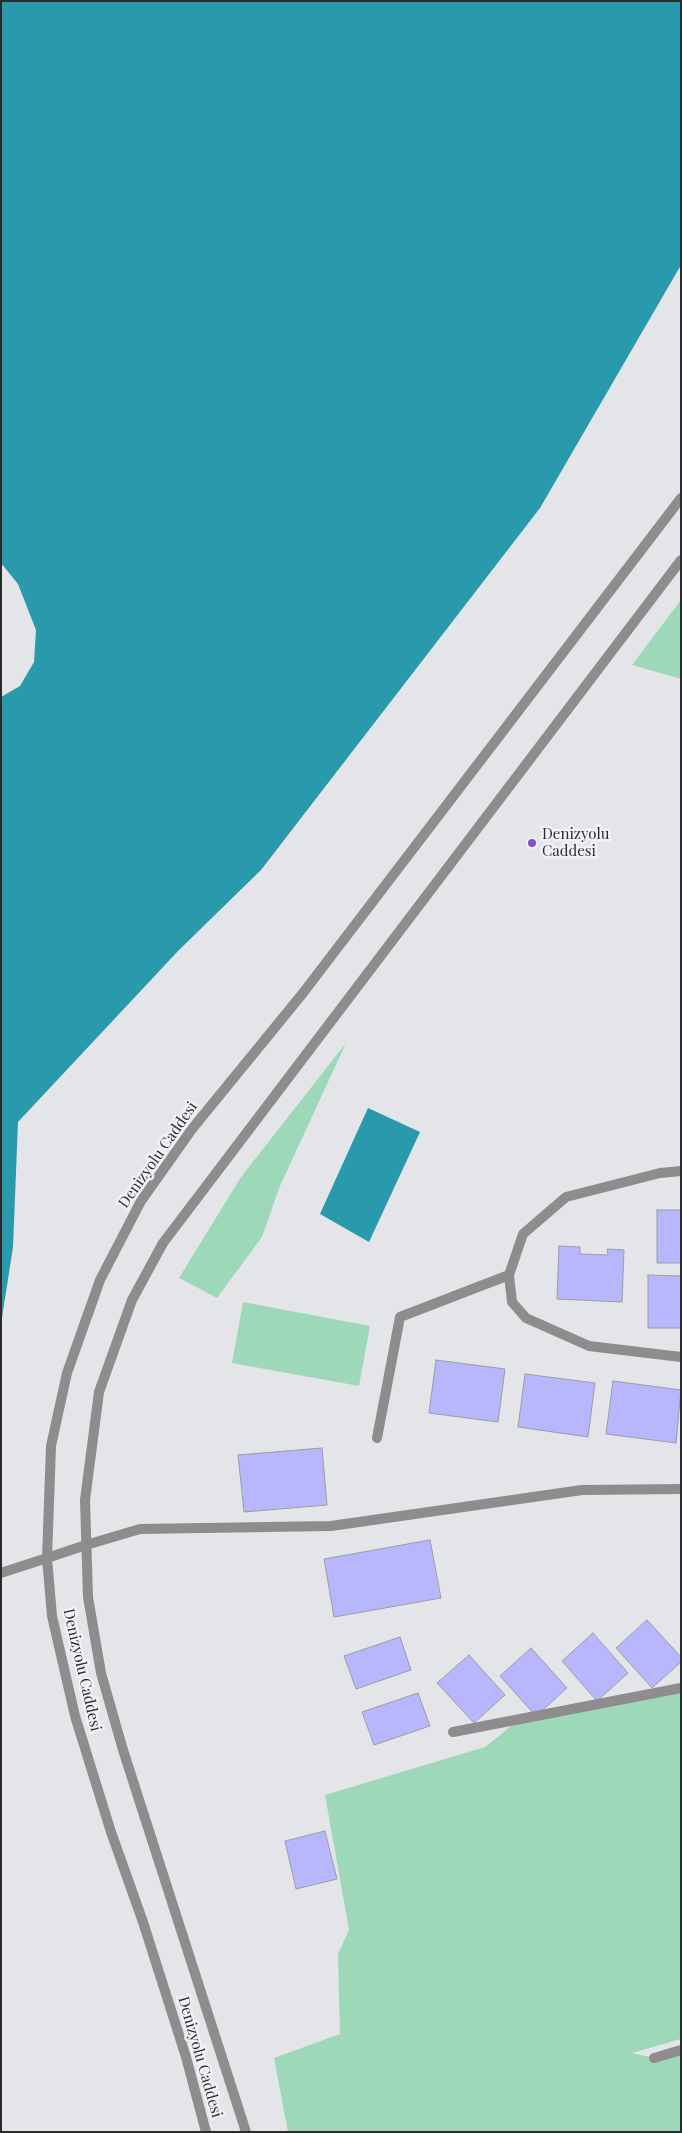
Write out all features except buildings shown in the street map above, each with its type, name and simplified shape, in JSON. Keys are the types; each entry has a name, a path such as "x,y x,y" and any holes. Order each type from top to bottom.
{"street":[{"name":"Denizyolu Caddesi","path":"206,2132 186,2057 143,1922 111,1832 75,1716 52,1616 47,1558 51,1446 67,1373 100,1280 141,1201 192,1129 303,993 681,498"},
{"name":"Denizyolu Caddesi","path":"246,2132 123,1750 101,1673 88,1597 85,1500 99,1392 132,1300 163,1243 681,560"},
{"path":"681,1172 660,1173 566,1197 524,1234 509,1275 512,1302 526,1318 589,1346 681,1357"},
{"path":"377,1438 400,1317 509,1275"},
{"path":"1,1573 140,1529 330,1526 582,1490 681,1489"},
{"path":"453,1732 681,1688"},
{"path":"654,2058 681,2050"}],"green space":[{"path":"681,600 681,679 632,665"},
{"path":"346,1043 280,1186 262,1237 217,1298 179,1278 241,1177"},
{"path":"243,1302 370,1326 359,1386 232,1363"},
{"path":"681,1688 681,2039 632,2053 654,2058 681,2050 681,2132 288,2132 274,2058 340,2034 338,1954 349,1930 325,1795 485,1747 520,1719"}],"water":[{"path":"1,1 681,1 681,265 540,508 261,870 178,951 18,1122 13,1247 1,1324 1,697 20,686 34,662 36,630 18,584 1,563"},
{"path":"368,1108 420,1132 369,1242 320,1214"}],"place":[{"name":"Denizyolu Caddesi","path":"532,843"}]}
